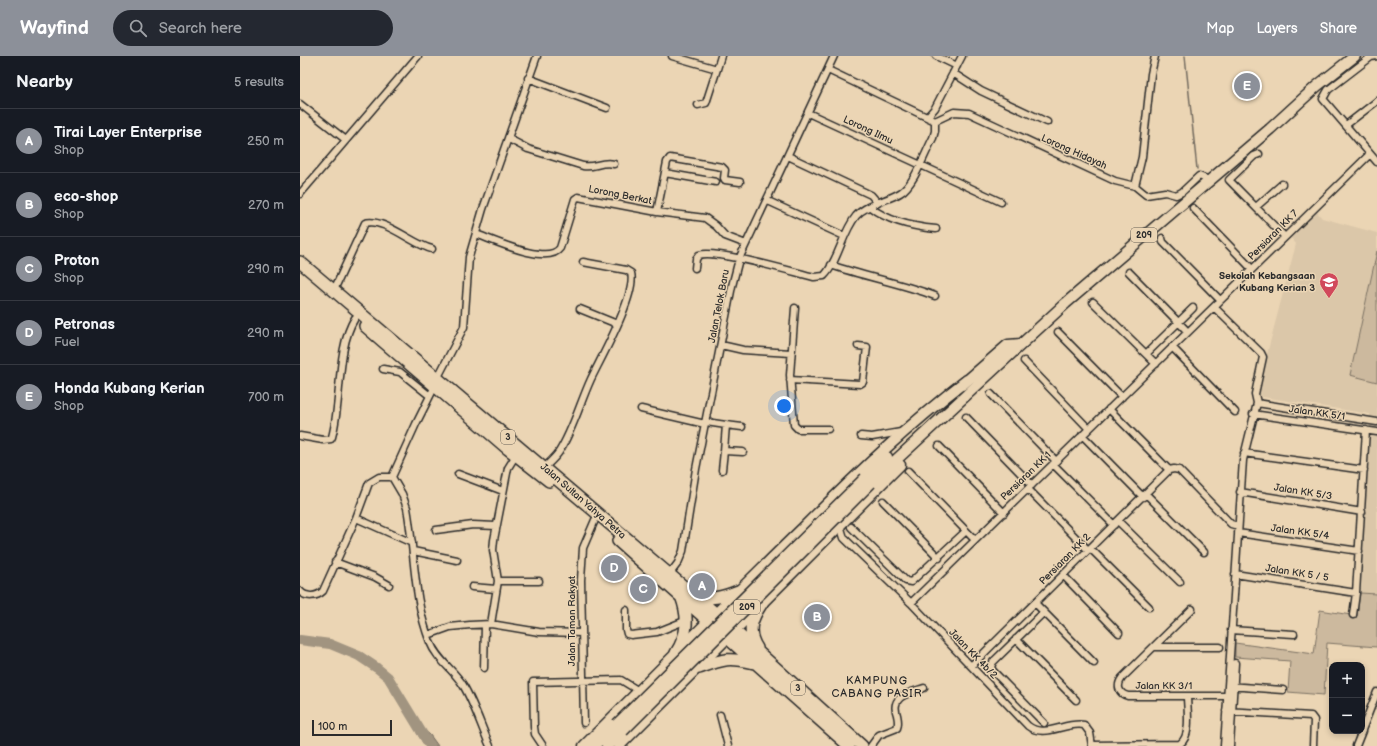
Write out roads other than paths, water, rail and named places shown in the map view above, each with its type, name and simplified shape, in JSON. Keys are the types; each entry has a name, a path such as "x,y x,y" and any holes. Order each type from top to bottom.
{"highway":[{"name":"Jalan Sultan Yahya Petra","path":"300,262 334,290 435,387"},
{"name":"Jalan Sultan Yahya Petra","path":"300,271 435,387 512,447 595,520 712,617 849,746"},
{"name":"Jalan Sultan Yahya Petra","path":"512,447 544,468 669,575 684,593"},
{"path":"676,653 684,638 687,620 684,593 707,598 726,596 738,591"},
{"path":"703,664 727,659 759,660 751,629 751,622 762,603"},
{"name":"Jalan Sultan Yahya Petra","path":"759,660 862,746"}],"main road":[{"name":"209","path":"607,746 620,728 868,481 971,383 1021,344 1209,180 1270,129 1317,86 1356,56"},
{"path":"584,746 738,591 859,473 930,408 971,383"},
{"path":"619,746 829,537 971,383"},
{"path":"728,601 733,611 751,614"},
{"path":"690,639 698,638 702,641 706,651 703,664"},
{"name":"209","path":"594,746 620,728"}],"street":[{"path":"300,194 418,56"},
{"path":"392,477 464,327 469,257 528,78 537,56"},
{"path":"672,56 717,69"},
{"path":"698,105 706,102 721,56"},
{"name":"Jalan Telok Baru","path":"669,575 678,563 683,551 732,286 739,259 768,201 834,56"},
{"path":"936,56 956,66"},
{"path":"928,116 935,108 962,56"},
{"path":"1135,186 1142,157 1151,74 1155,56"},
{"path":"1377,56 1371,57 1330,88 1324,99 1373,154 1377,162"},
{"path":"695,268 696,259 703,254 739,259 820,277 827,273 844,236 859,213 900,193 906,188 933,138 935,131 935,120 828,70"},
{"path":"953,73 981,90 1047,122"},
{"path":"528,78 607,108"},
{"path":"1346,125 1377,101"},
{"path":"300,104 346,140"},
{"name":"Lorong Hidayah","path":"935,120 954,112 969,114 1115,181 1135,186 1146,195 1165,192 1176,195 1182,192 1199,176 1209,180"},
{"name":"Lorong Ilmu","path":"808,113 1001,202"},
{"path":"509,139 528,149 583,166 590,167 607,162 614,164"},
{"path":"1259,154 1254,156 1229,180 1285,237"},
{"name":"Persiaran KK 7","path":"1156,364 1285,237 1373,154"},
{"path":"788,156 871,195 878,203"},
{"path":"657,212 668,160 674,157 722,167 725,170 725,180 740,182"},
{"path":"665,174 716,182"},
{"path":"1256,207 1282,184"},
{"name":"Lorong Berkat","path":"476,234 539,255 552,255 557,253 560,248 576,198 657,212 705,218 716,226 725,236 746,244"},
{"path":"768,201 844,236"},
{"path":"870,207 884,216 914,226 936,229"},
{"path":"1193,208 1252,269"},
{"path":"334,290 363,225 367,222 393,229 421,245 432,249"},
{"path":"1162,238 1163,242 1220,300"},
{"path":"544,468 559,452 566,438 591,378 617,324 632,283 631,272 583,262"},
{"path":"831,265 861,275 909,286 935,296"},
{"path":"1129,272 1188,332"},
{"path":"1093,302 1156,364"},
{"path":"1214,307 1263,356 1255,394 1257,403 1244,453 1240,492 1231,630 1231,686 1224,746"},
{"path":"795,308 790,352 790,380 795,428 828,429"},
{"path":"1146,354 1193,308"},
{"path":"580,309 617,324"},
{"path":"300,436 323,440 331,439 332,437 337,418 345,344 350,326 355,318"},
{"path":"1058,332 1122,396"},
{"path":"721,345 743,350 790,352"},
{"path":"790,380 860,384 863,382 867,347 858,346"},
{"path":"1172,348 1234,412"},
{"path":"1024,361 1089,429"},
{"name":"Persiaran KK 1","path":"911,603 1156,364"},
{"path":"383,369 400,372 435,387"},
{"path":"991,394 1055,462 1116,523 1180,582"},
{"path":"1257,403 1377,422"},
{"path":"641,409 706,423 742,427"},
{"path":"1109,409 1172,470 1179,470 1231,524 1238,526"},
{"name":"Jalan KK 5/1","path":"1253,414 1377,432"},
{"path":"966,417 1089,549 1149,607"},
{"path":"722,470 726,425"},
{"path":"1353,615 1362,512 1366,430"},
{"path":"861,436 872,437 905,432"},
{"path":"1082,435 1204,552"},
{"path":"939,446 1004,512"},
{"path":"484,668 488,625 498,581 493,550 496,526 512,447"},
{"path":"724,451 743,452"},
{"path":"1244,453 1364,470"},
{"name":"Persiaran KK 2","path":"971,666 1144,495 1172,470"},
{"path":"908,471 976,540"},
{"path":"458,474 503,491"},
{"path":"300,591 312,596 319,595 323,591 356,518 369,483 379,477 392,477"},
{"path":"392,477 402,494 407,508 416,588 428,635 438,657 456,675 464,687 490,746"},
{"name":"Jalan KK 5/3","path":"1240,492 1362,512"},
{"path":"883,501 939,558"},
{"path":"356,518 412,543"},
{"name":"Jalan Taman Rakyat","path":"584,723 581,580 584,548 595,520"},
{"path":"436,530 473,525 496,526"},
{"name":"Jalan KK 4b/2","path":"840,525 844,538 911,603 1028,726 1036,731 1046,731 1074,724 1084,725 1090,733 1092,745"},
{"path":"851,527 906,581 911,582 939,558 966,531"},
{"name":"Jalan KK 5/4","path":"1238,533 1359,551"},
{"path":"829,537 844,538"},
{"path":"413,551 457,560"},
{"path":"335,562 375,577 389,584"},
{"name":"Jalan KK 5 / 5","path":"1235,574 1356,593"},
{"path":"1063,575 1119,633"},
{"path":"498,581 539,581"},
{"path":"472,587 496,589"},
{"path":"1035,603 1094,663"},
{"name":"Jalan KK 3/1","path":"1192,609 1122,678 1118,686 1121,694 1128,696 1227,696"},
{"path":"626,610 626,630 628,634 631,635 657,632 687,620"},
{"path":"1044,612 993,662 991,667 1044,723"},
{"path":"428,635 459,625 488,625 526,631 582,632"},
{"path":"1231,630 1294,634"},
{"path":"1004,633 1015,640 1076,700"},
{"path":"1154,647 1220,647"},
{"path":"1230,746 1227,696 1231,686 1235,663"},
{"path":"543,746 535,734 533,682 621,680 639,691"},
{"path":"1231,686 1283,690"},
{"path":"871,746 879,735 897,728 899,722 895,707 897,700 902,696 924,688"},
{"path":"1365,723 1377,692"},
{"path":"1092,745 1180,744 1187,732 1187,696"},
{"path":"1016,714 1026,704"},
{"path":"1229,711 1312,716 1314,720 1313,746"},
{"path":"720,716 728,746"},
{"path":"1356,746 1361,734"}],"waterway":[{"path":"1185,56 1197,169"},
{"path":"300,640 330,644 359,656 377,668 388,677 430,746"}],"place":[{"name":"Honda Kubang Kerian","path":"1247,86"},
{"name":"Sekolah Kebangsaan Kubang Kerian 3","path":"1329,299"},
{"name":"Petronas","path":"614,568"},
{"name":"Tirai Layer Enterprise","path":"702,586"},
{"name":"Proton","path":"643,589"},
{"name":"eco-shop","path":"817,617"}],"district":[{"name":"KAMPUNG CABANG PASIR","path":"877,686"}]}
